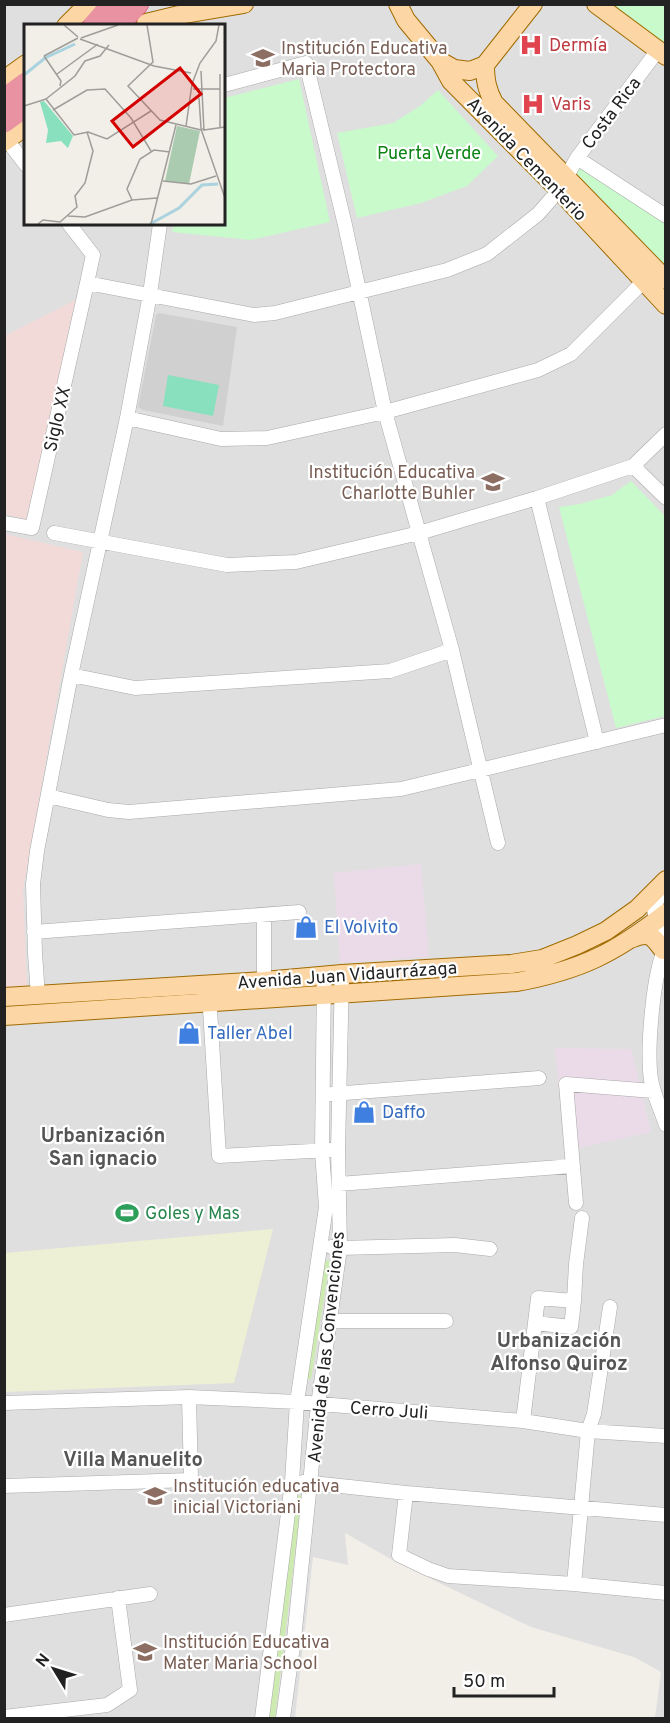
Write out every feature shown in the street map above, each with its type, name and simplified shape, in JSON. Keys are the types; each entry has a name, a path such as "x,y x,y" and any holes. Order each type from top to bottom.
{"highway":[{"path":"95,24 112,4"},
{"path":"123,24 142,18"},
{"path":"4,99 24,84"},
{"path":"5,135 24,109"}],"main road":[{"path":"68,24 88,4"},
{"path":"142,18 162,4"},
{"path":"142,18 179,15 244,4"},
{"name":"Avenida Cementerio","path":"398,4 406,20 440,61 451,81 666,280"},
{"path":"440,61 454,69 470,71 485,65 533,4"},
{"path":"598,5 662,53"},
{"path":"4,80 24,65"},
{"name":"Avenida Cementerio","path":"485,65 488,92 494,103 563,183 643,282 666,305"},
{"path":"5,135 24,127"},
{"name":"Avenida Juan Vidaurrázaga","path":"4,1016 209,994 264,981 511,964 542,959 606,931 637,909 664,882"},
{"name":"Avenida Juan Vidaurrázaga","path":"4,998 333,994 527,980 584,965 618,948 661,916"},
{"path":"633,938 644,934 650,935 664,948"}],"street":[{"name":"Costa Rica","path":"87,283 254,315 275,313 447,270 487,254 538,214 563,183 577,158 662,53"},
{"path":"225,85 306,63 385,412 452,650 498,843"},
{"path":"5,135 24,162"},
{"path":"577,158 666,216"},
{"path":"70,225 93,255 87,283"},
{"path":"38,996 33,884 36,851 71,675 127,418 150,294 160,225"},
{"path":"127,418 221,439 267,438 385,412 538,370 572,354 643,282"},
{"name":"Siglo XX","path":"4,523 32,528 87,283"},
{"path":"54,533 228,565 296,562 419,533 537,498 633,466 666,434"},
{"path":"633,466 666,498"},
{"path":"537,498 597,742"},
{"path":"71,675 135,688 390,671 452,650"},
{"path":"48,796 108,810 129,812 400,789 666,726"},
{"path":"664,882 654,910 661,916 664,948 656,981 651,1021 650,1072 664,1119"},
{"path":"34,932 299,912"},
{"path":"264,915 264,981"},
{"name":"Avenida de las Convenciones","path":"283,1719 294,1639 318,1405 340,1248 339,1093 333,975"},
{"path":"209,994 219,1156 338,1149"},
{"name":"Avenida de las Convenciones","path":"262,1719 292,1482 297,1402 326,1207 322,1151 323,1094 333,994"},
{"path":"323,1094 539,1078"},
{"path":"576,1203 566,1084 654,1091"},
{"path":"339,1184 572,1166"},
{"path":"535,1323 572,1327 582,1218"},
{"path":"321,1245 340,1248 455,1245 490,1248"},
{"path":"523,1421 538,1298 574,1300"},
{"path":"574,1584 588,1431 594,1414 610,1307"},
{"path":"329,1321 446,1321"},
{"path":"4,1486 191,1480 189,1397"},
{"name":"Cerro Juli","path":"4,1403 189,1397 297,1402 523,1421 588,1431 666,1436"},
{"path":"292,1482 666,1515"},
{"path":"406,1493 399,1555 428,1569 448,1576 574,1584 666,1593"},
{"path":"4,1615 150,1594"},
{"path":"4,1717 107,1705 130,1690 118,1598"}],"shaded area":[{"path":"5,5 665,5 665,1718 655,1718 661,1672 634,1657 531,1627 396,1562 345,1533 348,1565 313,1557 295,1718 5,1718"},
{"path":"79,298 26,520 5,514 5,336"},
{"path":"159,313 237,327 223,426 143,410 138,407 156,315"},
{"path":"5,534 83,552 23,890 27,989 5,991"},
{"path":"421,864 429,957 340,963 334,873"},
{"path":"555,1048 631,1049 651,1132 565,1151"}],"green space":[{"path":"609,5 665,5 665,49"},
{"path":"299,79 330,222 251,240 172,232 174,225 225,225 225,98"},
{"name":"Puerta Verde","path":"438,90 498,156 467,186 421,203 357,218 337,133 393,123 420,106"},
{"path":"580,167 665,224 665,270 571,177"},
{"path":"168,375 219,385 213,416 163,406"},
{"path":"631,481 665,516 665,716 616,728 559,507 612,495"},
{"path":"273,1229 234,1383 5,1392 5,1253"},
{"path":"324,1260 330,1261 311,1379 306,1379"},
{"path":"296,1495 302,1496 275,1718 269,1718"}],"place":[{"name":"Dermía","path":"531,45"},
{"name":"Institución Educativa Maria Protectora","path":"263,58"},
{"name":"Varis","path":"533,104"},
{"name":"Institución Educativa Charlotte Buhler","path":"493,482"},
{"name":"El Volvito","path":"306,927"},
{"name":"Taller Abel","path":"189,1033"},
{"name":"Daffo","path":"364,1112"},
{"name":"Goles y Mas","path":"127,1213"},
{"name":"Institución educativa inicial Victoriani","path":"155,1496"},
{"name":"Institución Educativa Mater Maria School","path":"145,1652"}],"district":[{"name":"Urbanización San ignacio","path":"103,1146"},
{"name":"Urbanización Alfonso Quiroz","path":"559,1352"},
{"name":"Villa Manuelito","path":"133,1459"}]}
